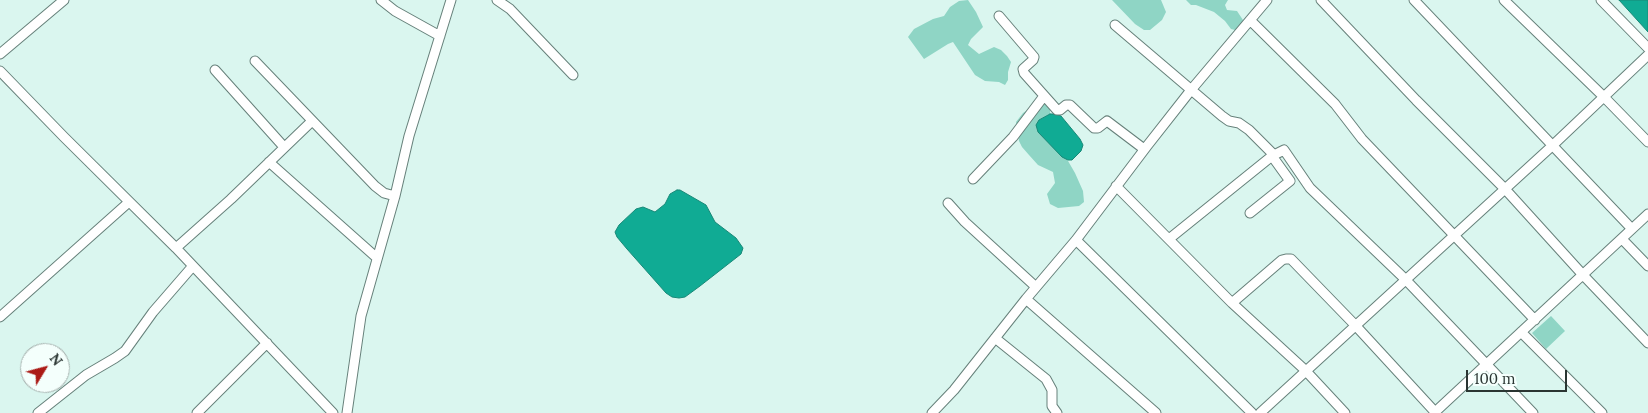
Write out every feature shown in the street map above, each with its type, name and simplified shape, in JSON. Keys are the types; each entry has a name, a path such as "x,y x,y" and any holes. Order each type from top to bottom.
{"street":[{"path":"0,54 64,0"},
{"path":"380,0 440,36"},
{"path":"347,413 361,316 395,196 409,136 451,0"},
{"path":"497,0 510,9 571,73"},
{"path":"932,413 954,390 1026,299 1076,240 1144,149 1267,0"},
{"path":"1322,0 1416,100 1505,189 1648,343"},
{"path":"1414,0 1632,229"},
{"path":"1504,0 1648,142"},
{"path":"1601,0 1648,48"},
{"path":"999,16 1034,57 1023,72 1058,110 1066,105 1071,106 1094,128 1098,128 1105,122 1109,123 1144,149"},
{"path":"1250,20 1335,104 1362,139 1455,234 1535,320"},
{"path":"1115,24 1223,117 1239,123 1250,130 1273,156 1290,181 1250,213"},
{"path":"1260,413 1552,146 1648,55"},
{"path":"255,61 375,186 384,193 395,196"},
{"path":"0,70 128,202 176,248 192,267 333,413"},
{"path":"215,70 284,148"},
{"path":"973,179 1013,137 1044,96"},
{"path":"176,248 231,199 312,121"},
{"path":"1169,240 1273,156 1284,150 1310,188 1405,279 1533,413"},
{"path":"269,162 377,258"},
{"path":"1116,186 1232,303 1305,370 1345,413"},
{"path":"0,317 128,202"},
{"path":"948,203 965,222 1036,287"},
{"path":"1232,303 1282,260 1291,259 1355,325 1435,413 1647,217"},
{"path":"1622,239 1648,266"},
{"path":"1076,240 1252,413"},
{"path":"38,413 86,375 125,351 153,312 192,267"},
{"path":"1026,299 1156,413"},
{"path":"1522,332 1602,413"},
{"path":"995,338 1046,379 1052,390 1052,406 1057,413"},
{"path":"198,413 266,343"}],"shaded area":[{"path":"968,0 983,27 971,39 968,45 979,54 994,47 1001,50 1007,56 1011,62 1008,80 1005,85 999,82 985,81 975,75 953,42 924,59 908,37 914,29 933,19 944,16 950,7 959,1"},
{"path":"1112,0 1161,0 1166,12 1162,20 1150,30 1144,30 1135,24"},
{"path":"1186,0 1228,0 1225,5 1227,10 1237,11 1243,23 1235,30 1231,29 1214,12 1191,5"},
{"path":"1619,0 1648,0 1648,32"},
{"path":"1043,100 1050,108 1050,114 1039,120 1057,142 1075,173 1083,191 1084,202 1079,206 1058,208 1050,204 1047,194 1055,183 1053,172 1038,165 1019,141 1016,122 1023,113"},
{"path":"1050,114 1061,116 1083,145 1081,151 1072,160 1062,157 1038,132 1036,125 1039,120"},
{"path":"677,190 706,205 715,222 736,238 743,248 741,254 685,297 679,298 672,297 666,293 627,249 615,232 619,225 636,209 643,207 655,212 665,204 670,194"},
{"path":"1551,316 1565,331 1546,349 1532,333"}]}
